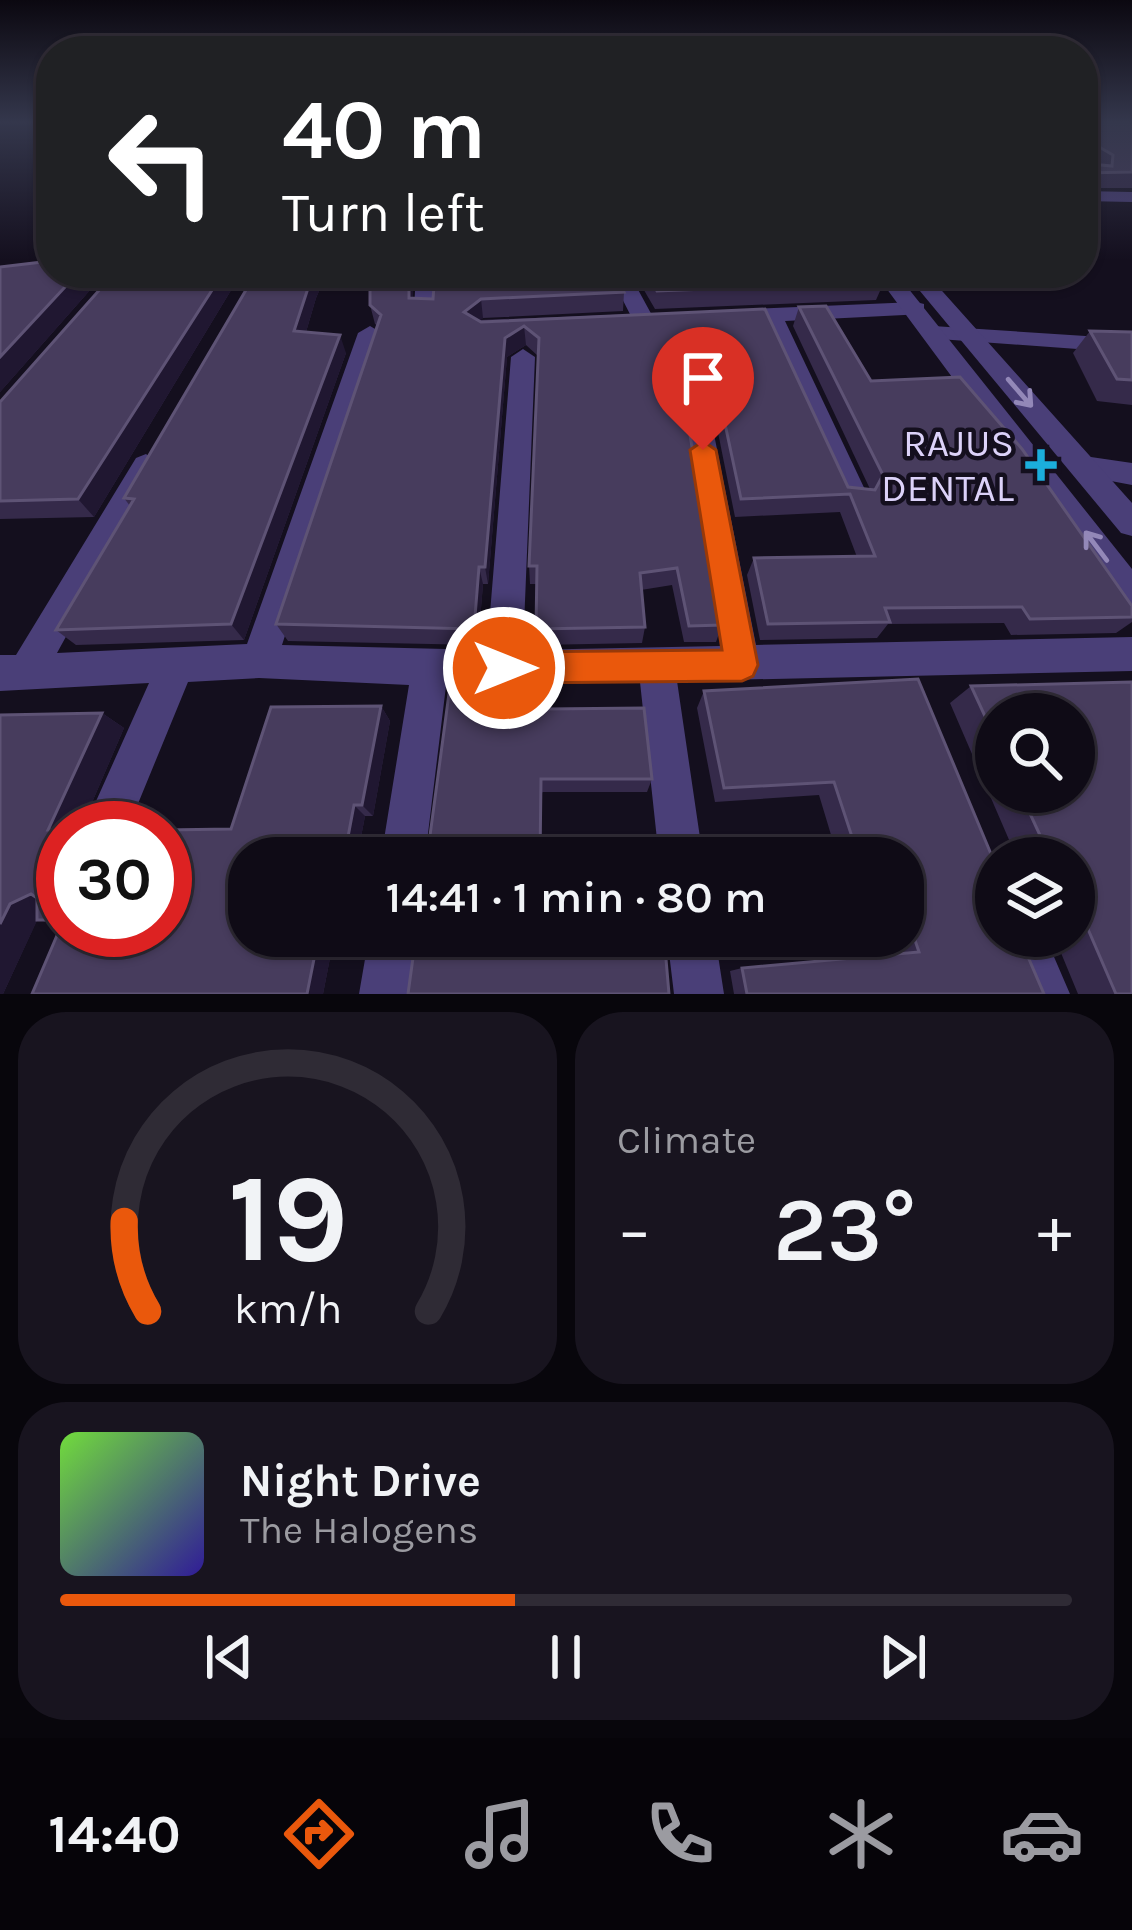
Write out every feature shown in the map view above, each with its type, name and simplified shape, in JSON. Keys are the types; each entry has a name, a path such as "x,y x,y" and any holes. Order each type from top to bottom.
{"street":[{"path":"1098,196 1132,196"},
{"path":"425,310 426,288"},
{"path":"626,288 642,320"},
{"path":"898,288 1132,594"},
{"path":"928,288 1132,524"},
{"path":"707,317 916,309"},
{"path":"771,315 853,496"},
{"path":"933,332 1132,346"},
{"path":"259,661 370,333"},
{"path":"504,668 524,357"},
{"path":"688,364 742,665"},
{"path":"13,673 166,430"},
{"path":"1084,466 1132,474"},
{"path":"13,673 259,661 430,669 1132,654"},
{"path":"909,662 926,704"},
{"path":"118,801 177,663"},
{"path":"657,667 678,837"},
{"path":"407,837 430,669"},
{"path":"384,994 389,957"},
{"path":"694,957 699,994"},
{"path":"1030,957 1045,994"}],"building":[{"path":"1098,167 1132,167 1132,172 1098,173"},
{"path":"36,263 36,288 64,288 0,357 0,267"},
{"path":"101,288 213,288 78,499 0,501 0,402"},
{"path":"247,288 308,288 294,331 340,335 231,624 56,630 134,499 124,498"},
{"path":"370,288 409,288 409,298 433,299 434,288 622,288 624,292 481,299 464,312 481,322 765,309 848,487 875,490 883,475 799,307 826,306 871,381 960,377 1022,449 1132,606 1132,617 1030,619 1022,607 885,608 890,622 768,624 754,558 875,556 850,494 741,499 708,344 694,333 675,346 722,625 689,626 677,568 640,573 645,627 536,629 537,566 529,566 539,338 524,326 505,338 485,567 479,567 474,629 276,624 381,315 370,305"},
{"path":"655,288 733,288 657,291"},
{"path":"1090,331 1132,332 1132,380 1117,379"},
{"path":"918,679 984,837 975,837 975,957 1028,957 1044,994 747,994 742,968 864,957 924,957 924,837 852,837 834,782 724,788 704,691"},
{"path":"1132,682 1132,994 1116,994 1095,945 1095,837 1041,837 1030,813 1095,813 1095,693 975,695 971,686"},
{"path":"545,685 545,709 644,708 652,779 541,779 540,837 430,837 450,686"},
{"path":"381,706 362,805 354,805 348,837 228,837 228,957 314,957 307,994 32,994 48,957 192,957 192,830 231,829 271,707"},
{"path":"102,713 61,801 36,801 36,897 31,894 10,904 0,924 0,715"},
{"path":"413,957 666,957 669,994 408,994"}],"place":[{"name":"RAJUS DENTAL","path":"1041,465"}],"route":[{"path":"504,668 742,665 703,450"}]}
